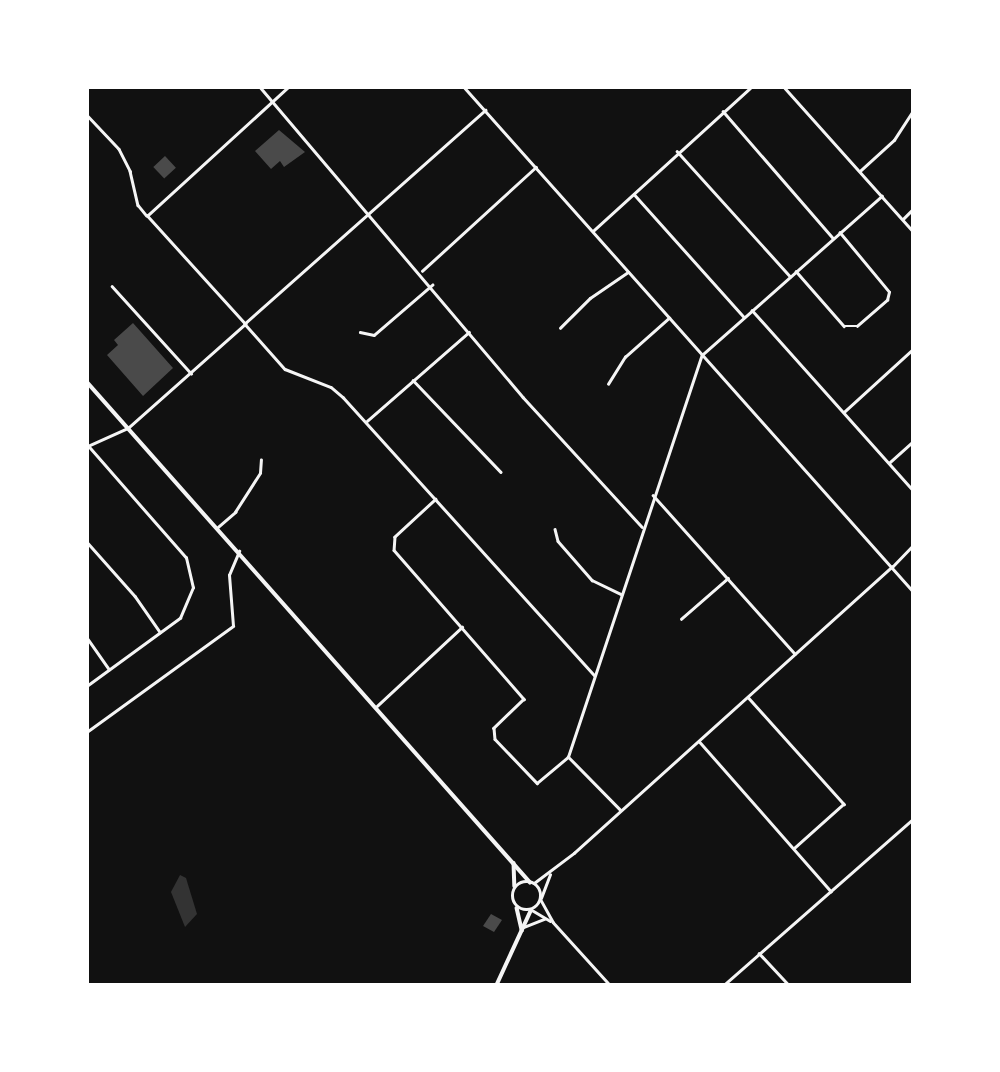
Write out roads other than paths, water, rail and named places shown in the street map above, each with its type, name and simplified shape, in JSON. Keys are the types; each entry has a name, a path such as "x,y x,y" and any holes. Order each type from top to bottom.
{"main road":[{"path":"88,383 532,883 541,899 531,910 497,985"},
{"path":"513,861 516,906 523,928"},
{"path":"515,887 532,883"},
{"path":"516,906 531,910"}],"street":[{"path":"261,88 372,212 469,332 642,527"},
{"path":"147,215 287,88"},
{"path":"465,88 912,590"},
{"path":"593,231 677,151 750,88"},
{"path":"785,88 912,230"},
{"path":"88,685 160,632 187,608 194,583 189,564 88,446 128,428 485,110"},
{"path":"723,111 834,238"},
{"path":"860,171 894,140 912,112"},
{"path":"88,116 119,149 130,171 138,205 285,369 331,387 367,421 594,675"},
{"path":"677,151 790,276"},
{"path":"421,272 536,167"},
{"path":"634,194 744,317"},
{"path":"436,499 395,537 394,550 524,699 494,728 495,739 537,783 568,757 642,527 702,355 882,196"},
{"path":"903,219 912,210"},
{"path":"796,271 849,328 857,326 889,296 888,288 840,233"},
{"path":"559,328 590,298 628,272"},
{"path":"360,332 374,335 432,285"},
{"path":"112,286 191,373"},
{"path":"752,310 912,489"},
{"path":"608,384 625,357 669,318"},
{"path":"367,421 469,332"},
{"path":"844,412 912,351"},
{"path":"413,380 501,471"},
{"path":"889,463 912,442"},
{"path":"218,527 235,512 260,472 261,460"},
{"path":"653,495 795,654"},
{"path":"555,529 558,541 592,580 621,594"},
{"path":"88,543 135,596 160,632"},
{"path":"532,883 552,872 892,567 912,546"},
{"path":"88,731 233,626 229,575 239,551"},
{"path":"681,619 728,578"},
{"path":"377,706 462,627"},
{"path":"88,639 109,669"},
{"path":"748,697 844,804 794,848"},
{"path":"699,741 832,892"},
{"path":"568,757 620,810"},
{"path":"725,985 912,820"},
{"path":"552,872 541,899 553,922 610,985"},
{"path":"531,910 553,922"},
{"path":"523,928 545,918"},
{"path":"759,953 788,985"}]}
